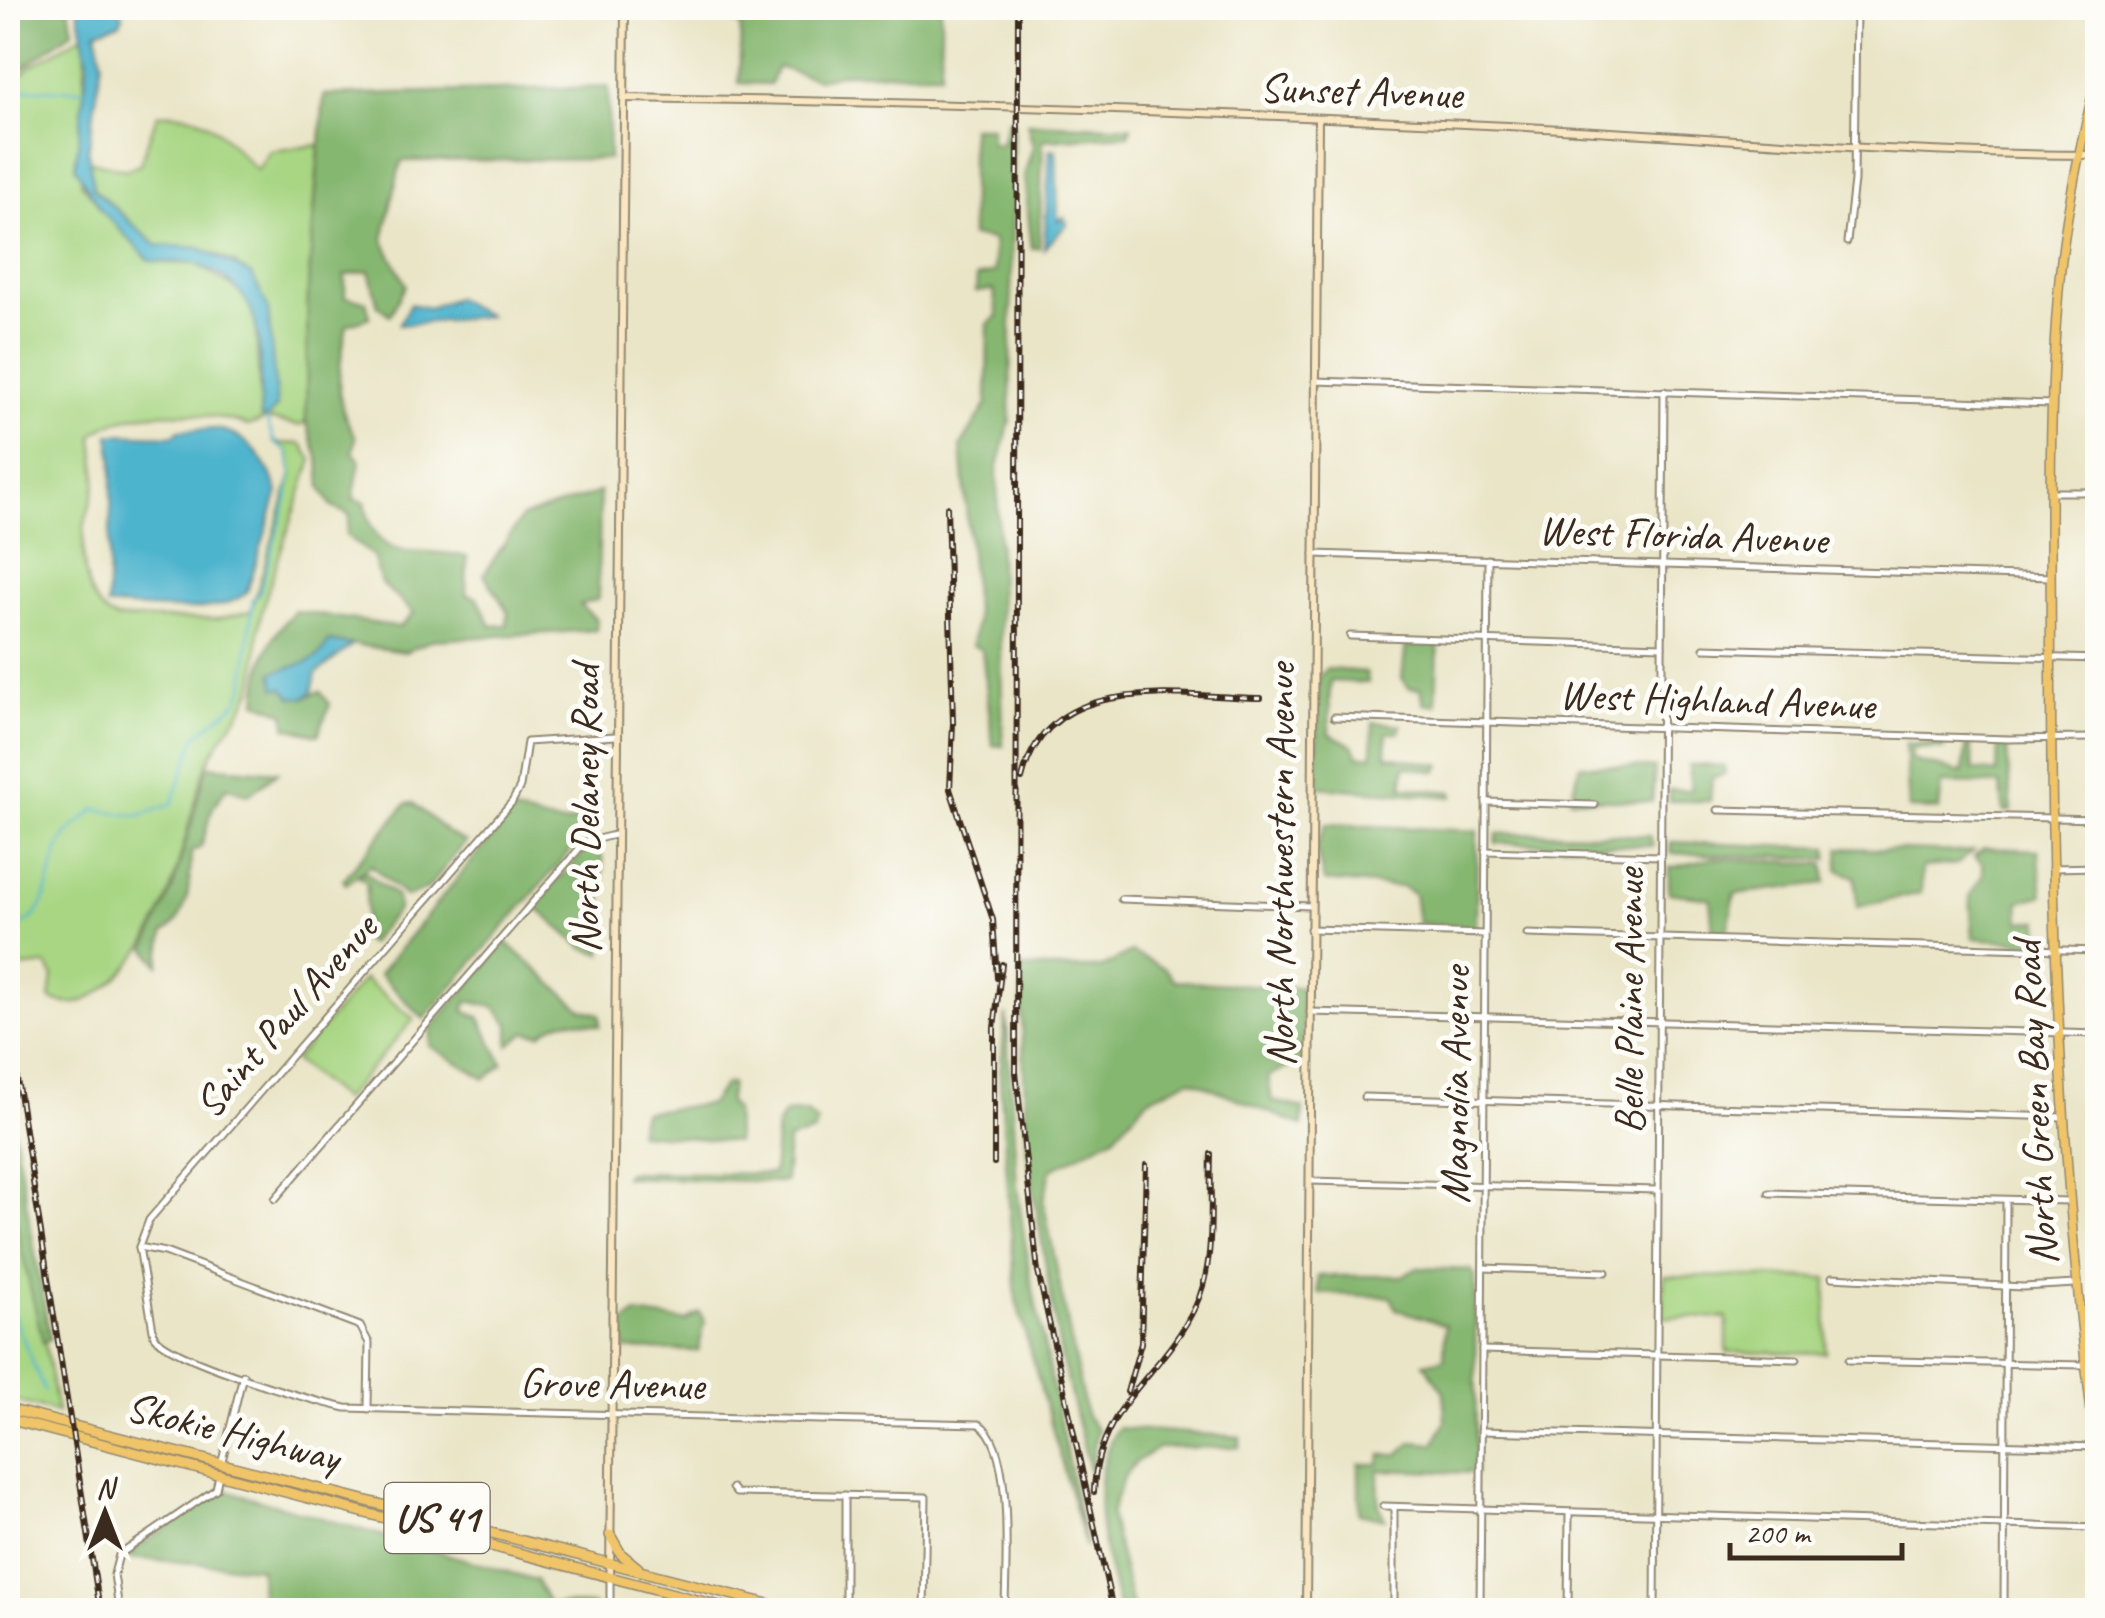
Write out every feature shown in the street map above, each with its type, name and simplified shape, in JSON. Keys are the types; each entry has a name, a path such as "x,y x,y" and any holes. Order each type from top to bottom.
{"highway":[{"name":"Skokie Highway","path":"8,1409 792,1610"},
{"name":"Skokie Highway","path":"8,1418 735,1610"},
{"path":"610,1535 621,1554 644,1572"}],"main road":[{"path":"2051,492 2061,265 2078,155 2098,72"},
{"name":"North Green Bay Road","path":"2051,492 2052,868 2064,1117 2075,1284 2098,1461"}],"street":[{"name":"North Delaney Road","path":"610,1610 614,835 625,8"},
{"path":"1847,242 1854,150 1856,8"},
{"name":"Sunset Avenue","path":"623,98 1019,105 1678,136 1854,150 2098,155"},
{"name":"North Northwestern Avenue","path":"1306,1610 1318,120"},
{"path":"1315,381 2053,404"},
{"name":"Belle Plaine Avenue","path":"1656,1610 1664,392"},
{"path":"2051,492 2098,492"},
{"name":"West Florida Avenue","path":"1313,554 2051,577"},
{"name":"Magnolia Avenue","path":"1480,1610 1488,1016 1488,559"},
{"path":"1350,636 1662,646"},
{"path":"1704,648 2098,658"},
{"name":"West Highland Avenue","path":"1334,717 2098,738"},
{"name":"Saint Paul Avenue","path":"140,1247 145,1227 160,1207 512,802 520,788 527,742 615,736"},
{"path":"1486,802 1595,805"},
{"path":"1718,810 2098,819"},
{"path":"275,1199 585,842 614,835"},
{"path":"1485,851 1660,856"},
{"path":"2052,868 2098,866"},
{"path":"1121,899 1310,906"},
{"path":"1310,928 1485,934"},
{"path":"1528,934 2098,951"},
{"path":"1310,1012 2098,1034"},
{"path":"1364,1097 2064,1117"},
{"path":"1308,1181 1657,1190"},
{"path":"1769,1193 2069,1201"},
{"path":"2004,1610 2006,1202"},
{"path":"202,1610 119,1610 114,1574 119,1555 216,1489 243,1375 158,1340 152,1328 140,1247 164,1252 360,1326 368,1343 368,1410"},
{"path":"1483,1268 1606,1272"},
{"path":"1832,1277 2008,1286 2075,1284"},
{"path":"1482,1350 1797,1360"},
{"path":"1849,1360 2085,1365"},
{"name":"Grove Avenue","path":"243,1375 316,1402 368,1410 610,1413 985,1426 994,1445 1006,1502 1005,1610"},
{"path":"1481,1431 2096,1447"},
{"path":"732,1488 736,1492 926,1497 924,1610"},
{"path":"845,1495 845,1610"},
{"path":"1383,1506 2098,1528"},
{"path":"1394,1507 1394,1610"},
{"path":"1568,1610 1569,1512"},
{"path":"1656,1610 1711,1610"}],"green space":[{"path":"8,8 69,8 73,31 8,79"},
{"path":"729,8 941,8 941,73 845,73 818,79 777,67 770,84 739,83 741,26 729,18"},
{"path":"86,33 81,183 133,244 164,263 195,264 247,296 255,318 261,416 266,419 248,426 213,416 146,415 107,425 93,435 96,482 85,523 84,554 87,581 97,604 116,619 219,619 251,611 292,474 288,452 275,443 302,444 312,460 262,611 253,686 207,765 161,914 129,966 98,993 66,1003 50,999 53,976 47,965 8,969 12,929 8,919 8,90 28,68"},
{"path":"608,87 609,159 401,161 383,239 406,285 390,315 378,306 369,271 345,275 345,297 366,301 370,317 347,325 339,383 343,410 356,437 353,452 360,461 353,499 365,502 370,523 378,537 389,545 467,557 466,594 478,598 491,626 507,625 508,612 484,574 522,517 600,492 598,599 580,605 597,620 596,630 432,640 405,652 329,641 313,660 289,667 284,688 304,698 320,691 330,704 318,735 286,727 285,713 257,702 258,688 271,642 295,611 400,627 414,613 381,583 373,556 346,535 350,515 332,507 321,488 319,461 306,421 308,289 324,95"},
{"path":"157,115 189,115 202,120 257,170 270,151 319,145 308,289 306,421 301,426 266,419 271,352 268,308 235,263 200,248 156,245 94,189 88,160 126,170 140,164"},
{"path":"1008,120 1013,121 1010,421 997,470 1003,746 993,745 982,650 972,645 976,621 961,446 987,404 988,324 998,316 993,290 976,292 977,277 995,272 993,240 971,236 971,127 991,127 991,143 1001,144"},
{"path":"1027,123 1131,127 1128,135 1043,140 1039,248 1032,248 1024,176 1033,146"},
{"path":"1406,644 1438,645 1436,705 1424,703 1421,689 1409,688 1402,678"},
{"path":"1327,669 1366,672 1368,683 1330,681 1329,734 1353,745 1358,756 1372,756 1373,722 1401,725 1399,732 1387,732 1386,756 1441,765 1437,772 1405,766 1402,787 1452,792 1453,797 1317,787 1318,676"},
{"path":"1971,741 1973,770 1997,773 1998,746 2007,745 2011,811 2004,812 2000,784 1942,783 1939,810 1909,809 1905,743 1943,744 1944,749 1912,748 1911,760 1963,773 1967,742"},
{"path":"1581,765 1655,768 1652,802 1570,798"},
{"path":"1689,765 1725,766 1725,774 1712,778 1710,801 1670,801 1669,790 1691,790"},
{"path":"207,766 278,772 248,795 227,787 213,807 201,847 191,852 184,908 164,933 159,965 146,948 173,887"},
{"path":"596,802 578,842 424,1019 379,974 512,812 568,823"},
{"path":"413,803 449,834 466,842 427,889 406,897 371,865 346,884 343,880 406,804"},
{"path":"1326,824 1477,831 1476,928 1418,923 1414,894 1403,887 1324,881 1316,847"},
{"path":"1497,834 1650,836 1653,846 1496,843"},
{"path":"593,842 603,859 602,954 583,948 534,906"},
{"path":"1671,842 1828,848 1828,859 1670,853"},
{"path":"1840,848 1973,851 1957,864 1922,867 1921,893 1857,907 1855,877 1838,870"},
{"path":"1984,848 2038,850 2043,895 2019,902 2020,921 2039,921 2040,944 1973,938 1970,895 1983,875 1983,864 1974,857"},
{"path":"1714,858 1824,864 1826,883 1735,894 1727,932 1713,932 1710,898 1669,893 1669,868"},
{"path":"364,871 397,897 398,909 369,944 364,941 367,883 359,877"},
{"path":"506,942 581,1009 600,1014 600,1026 562,1022 541,1034 526,1032 509,1045 509,1024 495,1007 468,1001 464,1011 479,1017 503,1064 485,1079 430,1046 431,1028"},
{"path":"1131,952 1164,968 1175,981 1303,988 1303,1060 1268,1077 1272,1101 1303,1108 1302,1126 1190,1079 1148,1099 1114,1136 1052,1169 1043,1200 1086,1416 1097,1429 1090,1472 1061,1356 1027,1152 1020,968 1101,968"},
{"path":"364,979 414,1019 343,1100 294,1060"},
{"path":"1006,1014 1017,1188 1030,1276 1086,1548 1016,1300 1000,1077"},
{"path":"725,1084 731,1084 728,1103 735,1110 736,1142 638,1133 643,1112 710,1104"},
{"path":"8,1097 50,1339 43,1342 8,1193"},
{"path":"806,1112 817,1122 814,1132 788,1140 785,1182 624,1177 627,1172 773,1174 777,1125 785,1113"},
{"path":"8,1130 57,1412 8,1399"},
{"path":"1418,1268 1470,1270 1475,1276 1476,1473 1378,1470 1379,1507 1385,1519 1359,1513 1359,1464 1379,1464 1381,1455 1398,1455 1412,1442 1434,1444 1445,1422 1444,1392 1424,1363 1444,1359 1445,1325 1396,1309 1391,1297 1318,1293 1318,1276 1402,1276"},
{"path":"1664,1276 1827,1278 1826,1353 1727,1352 1727,1318 1663,1317"},
{"path":"699,1312 705,1322 698,1351 624,1349 623,1324 636,1314 686,1321"},
{"path":"1118,1428 1240,1437 1240,1447 1158,1448 1136,1462 1123,1478 1110,1515 1133,1610 1119,1610 1100,1517 1102,1470"},
{"path":"225,1490 536,1580 549,1604 594,1605 594,1610 261,1610 260,1568 128,1558 136,1548"}],"water":[{"path":"78,8 119,8 123,16 120,23 96,31 102,60 88,151 94,189 156,245 200,248 252,275 268,308 277,407 266,419 261,417 256,325 238,290 196,264 149,260 101,210 75,167 88,62"},
{"path":"1050,149 1056,150 1058,221 1064,217 1067,224 1044,249"},
{"path":"455,298 488,316 399,325 410,304 429,308"},
{"path":"216,429 238,436 255,451 278,492 247,592 218,606 200,608 107,606 113,460 109,434 173,436 179,430"},
{"path":"329,641 352,645 316,674 312,692 304,698 291,697 284,688 276,688 272,673 312,660"}],"waterway":[{"path":"8,89 84,90"},
{"path":"8,928 24,924 34,916 47,893 66,836 95,809 138,816 172,804 196,736 237,702 244,687 253,599 259,594 292,474 288,452 275,443 266,419"},
{"path":"8,1302 44,1390"}],"railway":[{"path":"1018,8 1016,1072 1038,1272 1113,1610"},
{"path":"947,507 953,723 950,789 993,920 997,978"},
{"path":"1022,779 1036,744 1058,720 1087,705 1155,694 1261,698"},
{"path":"994,1163 994,1028 1002,964"},
{"path":"8,1022 100,1610"},
{"path":"1094,1492 1098,1462 1118,1414 1181,1332 1202,1290 1209,1252 1211,1154"},
{"path":"1127,1392 1141,1343 1146,1165"}]}
